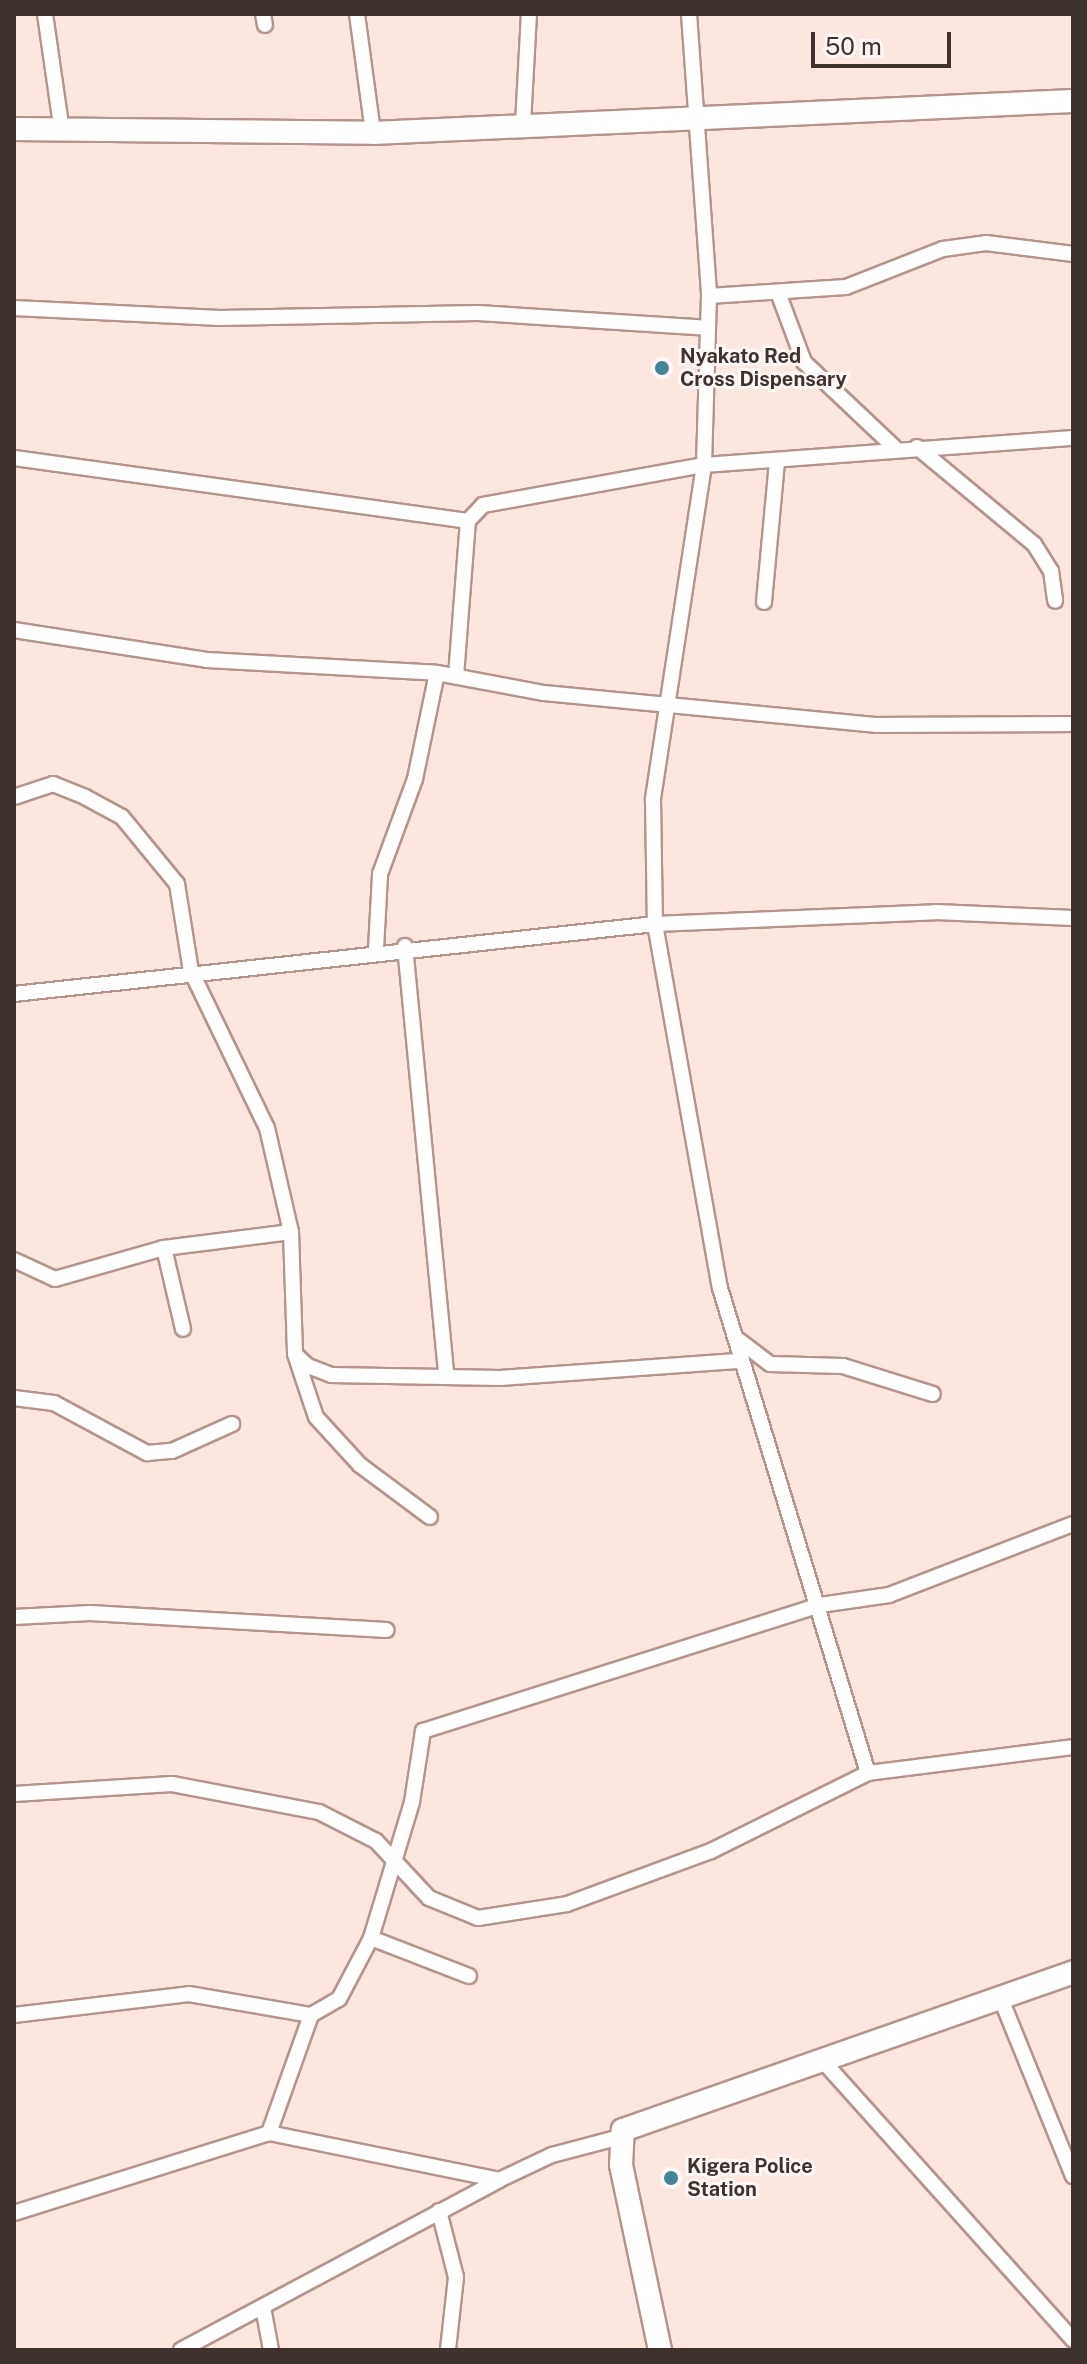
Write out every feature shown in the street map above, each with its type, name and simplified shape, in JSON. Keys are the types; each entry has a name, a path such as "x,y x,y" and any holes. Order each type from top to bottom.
{"street":[{"path":"45,14 62,132"},
{"path":"357,14 373,133"},
{"path":"523,124 529,14"},
{"path":"689,14 692,122 709,296 704,465 671,700 653,800 655,924 708,1235 740,1361 820,1605 827,1652 868,1773"},
{"path":"14,129 62,132 373,133 523,124 692,122 1071,100"},
{"path":"709,296 779,295 846,287 972,245 1011,242 1073,254"},
{"path":"779,295 804,362 894,447"},
{"path":"14,308 220,318 478,313 707,328"},
{"path":"14,458 468,521 493,502 704,465 777,461 894,447 1073,438"},
{"path":"917,447 1034,544 1051,571 1055,601"},
{"path":"764,602 777,461"},
{"path":"456,676 468,521"},
{"path":"14,630 249,665 437,673 544,693 671,700 877,725 1073,724"},
{"path":"376,949 380,874 415,779 437,673"},
{"path":"14,797 53,784 122,817 177,884 191,971 267,1128 291,1232 295,1354 316,1417 360,1465 430,1517"},
{"path":"14,994 376,949 655,924 936,912 1073,918"},
{"path":"405,946 446,1374"},
{"path":"14,1260 55,1279 164,1248 291,1232"},
{"path":"164,1248 183,1329"},
{"path":"735,1338 770,1364 843,1366 933,1394"},
{"path":"295,1354 331,1375 446,1374 500,1378 740,1361"},
{"path":"14,1398 54,1403 147,1453 172,1451 232,1424"},
{"path":"14,2015 189,1994 311,2015 339,1999 371,1938 396,1861 423,1731 820,1605 889,1595 1073,1524"},
{"path":"14,1617 90,1613 387,1630"},
{"path":"14,1794 128,1783 209,1789 340,1819 396,1861 453,1913 478,1918 567,1904 711,1851 773,1813 868,1773 1073,1747"},
{"path":"371,1938 469,1976"},
{"path":"181,2350 439,2211 552,2155 620,2137 628,2126 1073,1972"},
{"path":"1001,1999 1073,2176"},
{"path":"269,2133 311,2015"},
{"path":"822,2060 1073,2340"},
{"path":"14,2213 269,2133 499,2180"},
{"path":"620,2137 660,2350"},
{"path":"439,2211 456,2268 448,2350"},
{"path":"263,2307 271,2350"}],"place":[{"name":"Nyakato Red Cross Dispensary","path":"662,368"},
{"name":"Kigera Police Station","path":"671,2178"}]}
